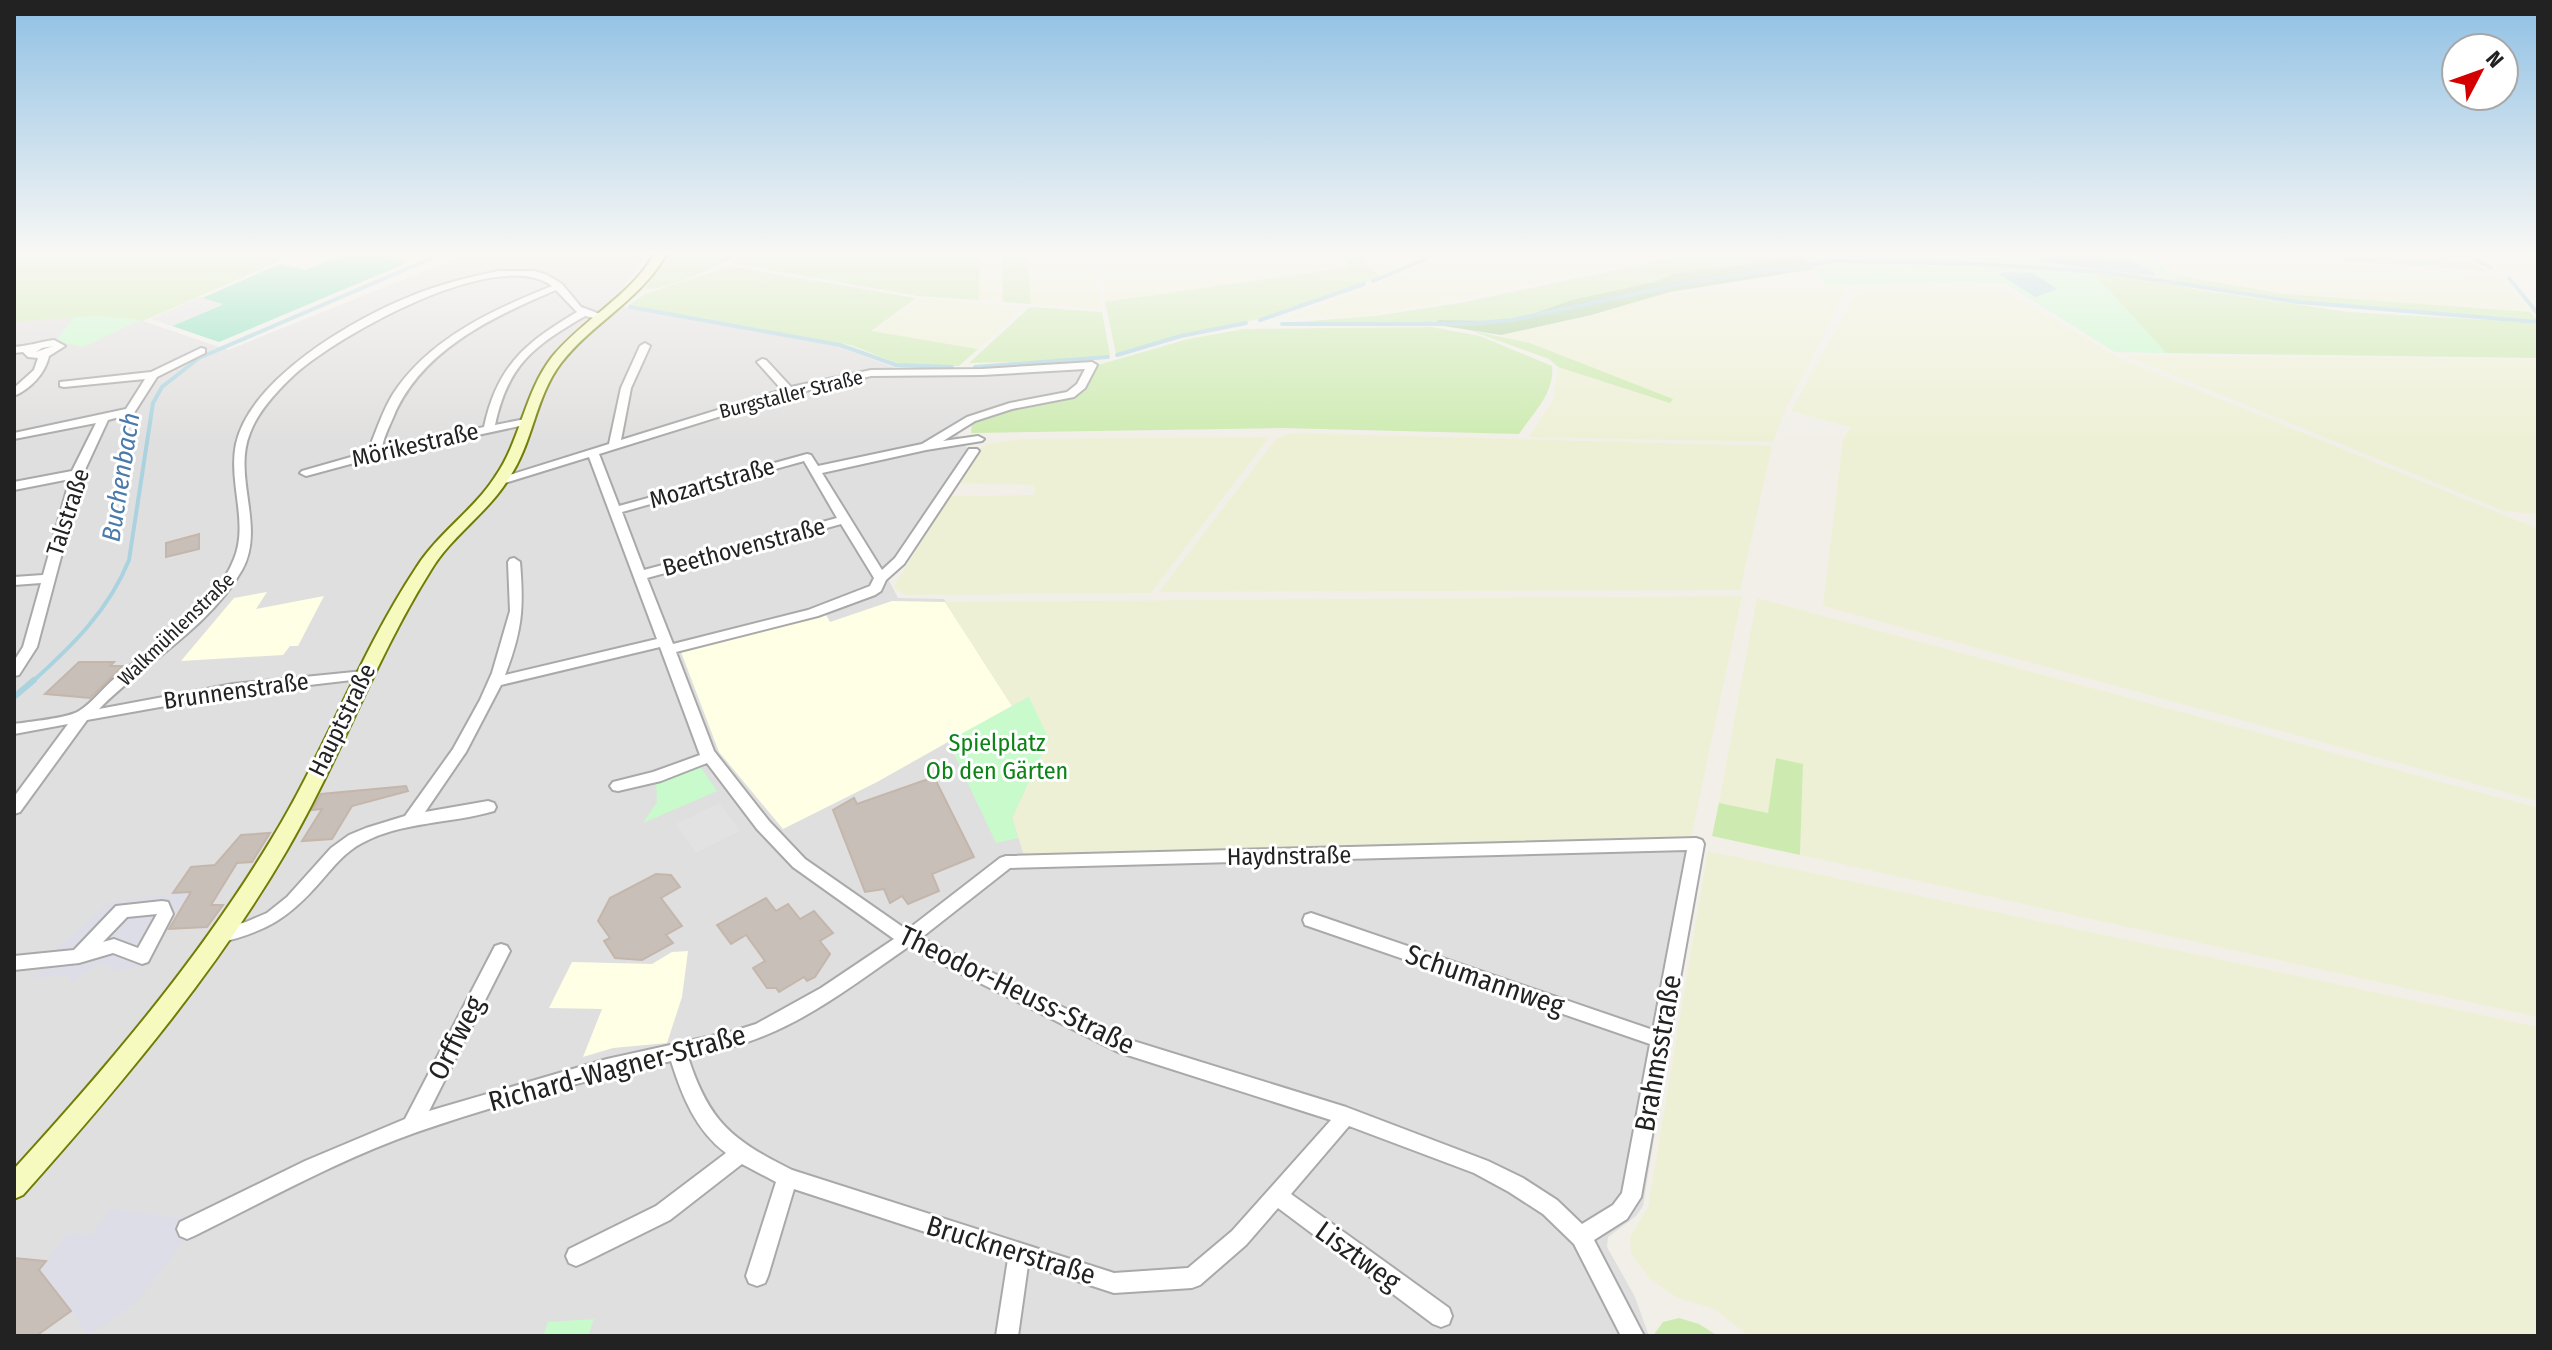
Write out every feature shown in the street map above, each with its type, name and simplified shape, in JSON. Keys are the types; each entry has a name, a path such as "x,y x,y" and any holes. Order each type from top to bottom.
{"street":[{"name":"Walkmühlenstraße","path":"14,808 83,716 221,591 242,561 245,547 240,489 244,434 256,411 276,387 308,360 373,318"},
{"path":"378,453 376,446 398,395 439,350 492,318"},
{"path":"489,428 500,386 515,361 574,318"},
{"name":"Hauptstraße","path":"14,1187 59,1138 163,1011 218,936 278,847 364,675 432,555 483,504 501,481 543,380 557,358 602,318"},
{"path":"14,350 50,343 60,345 44,354 31,355 28,353 31,349"},
{"path":"614,446 626,388 645,346"},
{"path":"64,384 153,375 201,351"},
{"path":"17,388 39,370 45,359 44,354"},
{"path":"762,362 789,391"},
{"name":"Burgstaller Straße","path":"501,481 789,391 886,372 982,372 1092,365 1081,386 1070,395 1010,406 971,419 926,447"},
{"path":"14,436 130,411 153,375"},
{"name":"Talstraße","path":"14,672 30,647 77,474 104,418"},
{"name":"Mörikestraße","path":"306,473 378,453 525,422"},
{"path":"494,682 813,613 878,583 900,561 975,445 926,447 818,470 878,583"},
{"name":"Theodor-Heuss-Straße","path":"593,453 709,757 763,825 799,863 907,939 1125,1046 1346,1116 1481,1167 1516,1185 1550,1207 1581,1237 1628,1332"},
{"name":"Mozartstraße","path":"617,510 807,457 818,470"},
{"path":"14,486 77,474"},
{"name":"Beethovenstraße","path":"642,575 846,519"},
{"path":"409,822 445,777 478,719 494,682 516,617 514,562"},
{"path":"14,581 47,579"},
{"name":"Brunnenstraße","path":"14,729 233,689 364,675"},
{"path":"618,786 656,777 709,757"},
{"path":"218,936 255,929 272,919 292,903 341,848 363,837 409,822 488,807"},
{"name":"Haydnstraße","path":"907,939 1006,862 1696,844"},
{"name":"Brahmsstraße","path":"1581,1237 1620,1212 1631,1197 1696,844"},
{"path":"14,963 79,956 114,946 142,957 165,914 162,907 122,911 79,956"},
{"name":"Schumannweg","path":"1311,920 1660,1040"},
{"name":"Richard-Wagner-Straße","path":"187,1229 312,1167 412,1125 607,1067 735,1039 786,1018 907,939"},
{"name":"Orffweg","path":"412,1125 501,951"},
{"name":"Brucknerstraße","path":"677,1052 688,1090 706,1122 739,1155 787,1178 1114,1283 1192,1278 1239,1238 1346,1116"},
{"path":"576,1256 663,1213 739,1155"},
{"path":"757,1276 787,1178"},
{"name":"Lisztweg","path":"1276,1195 1441,1316"},
{"path":"1007,1336 1019,1253"}],"shaded area":[{"path":"69,318 140,320 228,350 308,318 685,318 839,347 893,367 900,376 1089,367 1074,390 953,428 969,451 885,573 898,598 944,599 976,651 1029,697 1024,855 1702,841 1643,1206 1636,1216 1608,1237 1607,1247 1635,1297 1649,1336 14,1336 14,322"},
{"path":"153,318 191,318 172,326 151,319"},
{"path":"892,318 1011,318 978,349 873,332"},
{"path":"1578,318 1833,318 1783,414 1773,442 1529,437 1553,400 1558,367 1673,399 1501,335"},
{"path":"1842,318 2052,318 2117,357 2538,529 2538,801 1823,606 1843,439 1851,427 1791,411"},
{"path":"2127,356 2536,360 2538,514 2504,511"},
{"path":"1292,433 1772,446 1740,590 1159,592 1276,439"},
{"path":"1269,437 1151,593 906,595 894,586 950,496 1034,495 1035,485 955,483 977,450 988,444 1022,439"},
{"path":"267,592 256,609 324,596 298,646 290,646 283,655 181,661 234,598"},
{"path":"1742,596 1691,838 1024,855 1012,818 1049,739 1029,697 1012,706 945,602"},
{"path":"1757,598 2538,808 2538,1017 1800,855 1803,764 1776,759 1768,813 1719,803"},
{"path":"892,601 945,602 1012,706 877,782 783,829 719,752 681,652 825,613 830,622"},
{"path":"719,803 740,831 696,853 676,824"},
{"path":"1708,851 2538,1027 2538,1336 1749,1336 1714,1309 1676,1297 1649,1278 1631,1253 1630,1237 1648,1207"},
{"path":"190,892 192,898 165,929 150,962 119,972 101,962 72,982 67,974 33,979 53,952 110,902"},
{"path":"688,951 682,997 667,1043 613,1048 583,1057 602,1009 549,1008 572,962 652,964 672,952"},
{"path":"111,1209 187,1219 187,1238 136,1303 88,1336 71,1311 33,1278 68,1233 91,1235"}],"green space":[{"path":"14,318 69,318 14,322"},
{"path":"73,318 140,320 83,347 56,341"},
{"path":"115,318 150,318 143,321"},
{"path":"191,318 276,318 219,342 172,326"},
{"path":"701,318 889,318 871,331 978,349 959,366 899,364 851,345"},
{"path":"1018,318 1103,318 1110,355 1077,360 969,363"},
{"path":"1108,318 1261,318 1178,336 1116,354"},
{"path":"1348,318 1523,318 1512,321 1439,320 1424,325 1282,323"},
{"path":"1521,318 1578,318 1501,335 1431,324 1439,320 1512,321"},
{"path":"2060,318 2134,318 2166,353 2115,352"},
{"path":"2134,318 2453,318 2538,325 2538,358 2166,353"},
{"path":"1431,327 1480,336 1552,366 1547,394 1519,434 1281,428 971,433 972,421 1080,391 1098,365 1188,339 1244,329"},
{"path":"1469,330 1530,343 1673,399 1670,403 1558,367 1549,359"},
{"name":"Spielplatz Ob den Gärten","path":"1029,697 1049,739 1012,818 1018,838 996,843 948,741"},
{"path":"1776,758 1803,764 1800,855 1712,836 1719,803 1768,813"},
{"path":"700,766 717,791 643,823 657,802 656,782"},
{"path":"1679,1318 1699,1324 1718,1336 1653,1336 1663,1322"},
{"path":"594,1319 588,1336 543,1336 548,1322"}],"building":[{"path":"199,534 199,549 166,557 166,543"},
{"path":"79,662 114,662 110,666 123,666 90,698 45,694"},
{"path":"934,777 974,857 932,874 939,891 908,904 902,896 890,903 884,889 865,892 833,810 854,798 857,804"},
{"path":"406,786 408,791 352,806 332,839 302,841 322,809 312,810 321,794"},
{"path":"270,833 252,862 237,863 211,905 223,905 207,927 169,929 191,892 173,893 191,867 215,865 241,835"},
{"path":"656,874 671,875 680,887 661,898 682,926 666,935 673,943 642,960 615,958 604,941 610,938 598,921 610,898"},
{"path":"766,898 776,911 788,904 800,919 814,911 833,933 820,941 830,954 815,977 807,981 804,977 779,992 776,988 767,988 753,968 765,961 746,935 731,944 717,925"},
{"path":"14,1258 46,1261 39,1270 71,1311 36,1336 14,1336"}],"waterway":[{"name":"Buchenbach","path":"32,682 75,641 100,611 129,560 153,403 162,387 199,358 292,318"},
{"path":"691,318 840,345 896,365 952,367"},
{"path":"1260,320 1266,318"},
{"path":"1282,324 1470,324 1521,318"},
{"path":"2490,318 2538,322"},
{"path":"1117,355 1181,336 1246,323"},
{"path":"975,367 1108,357"},
{"name":"Buchenbach","path":"14,697 34,680"}]}
